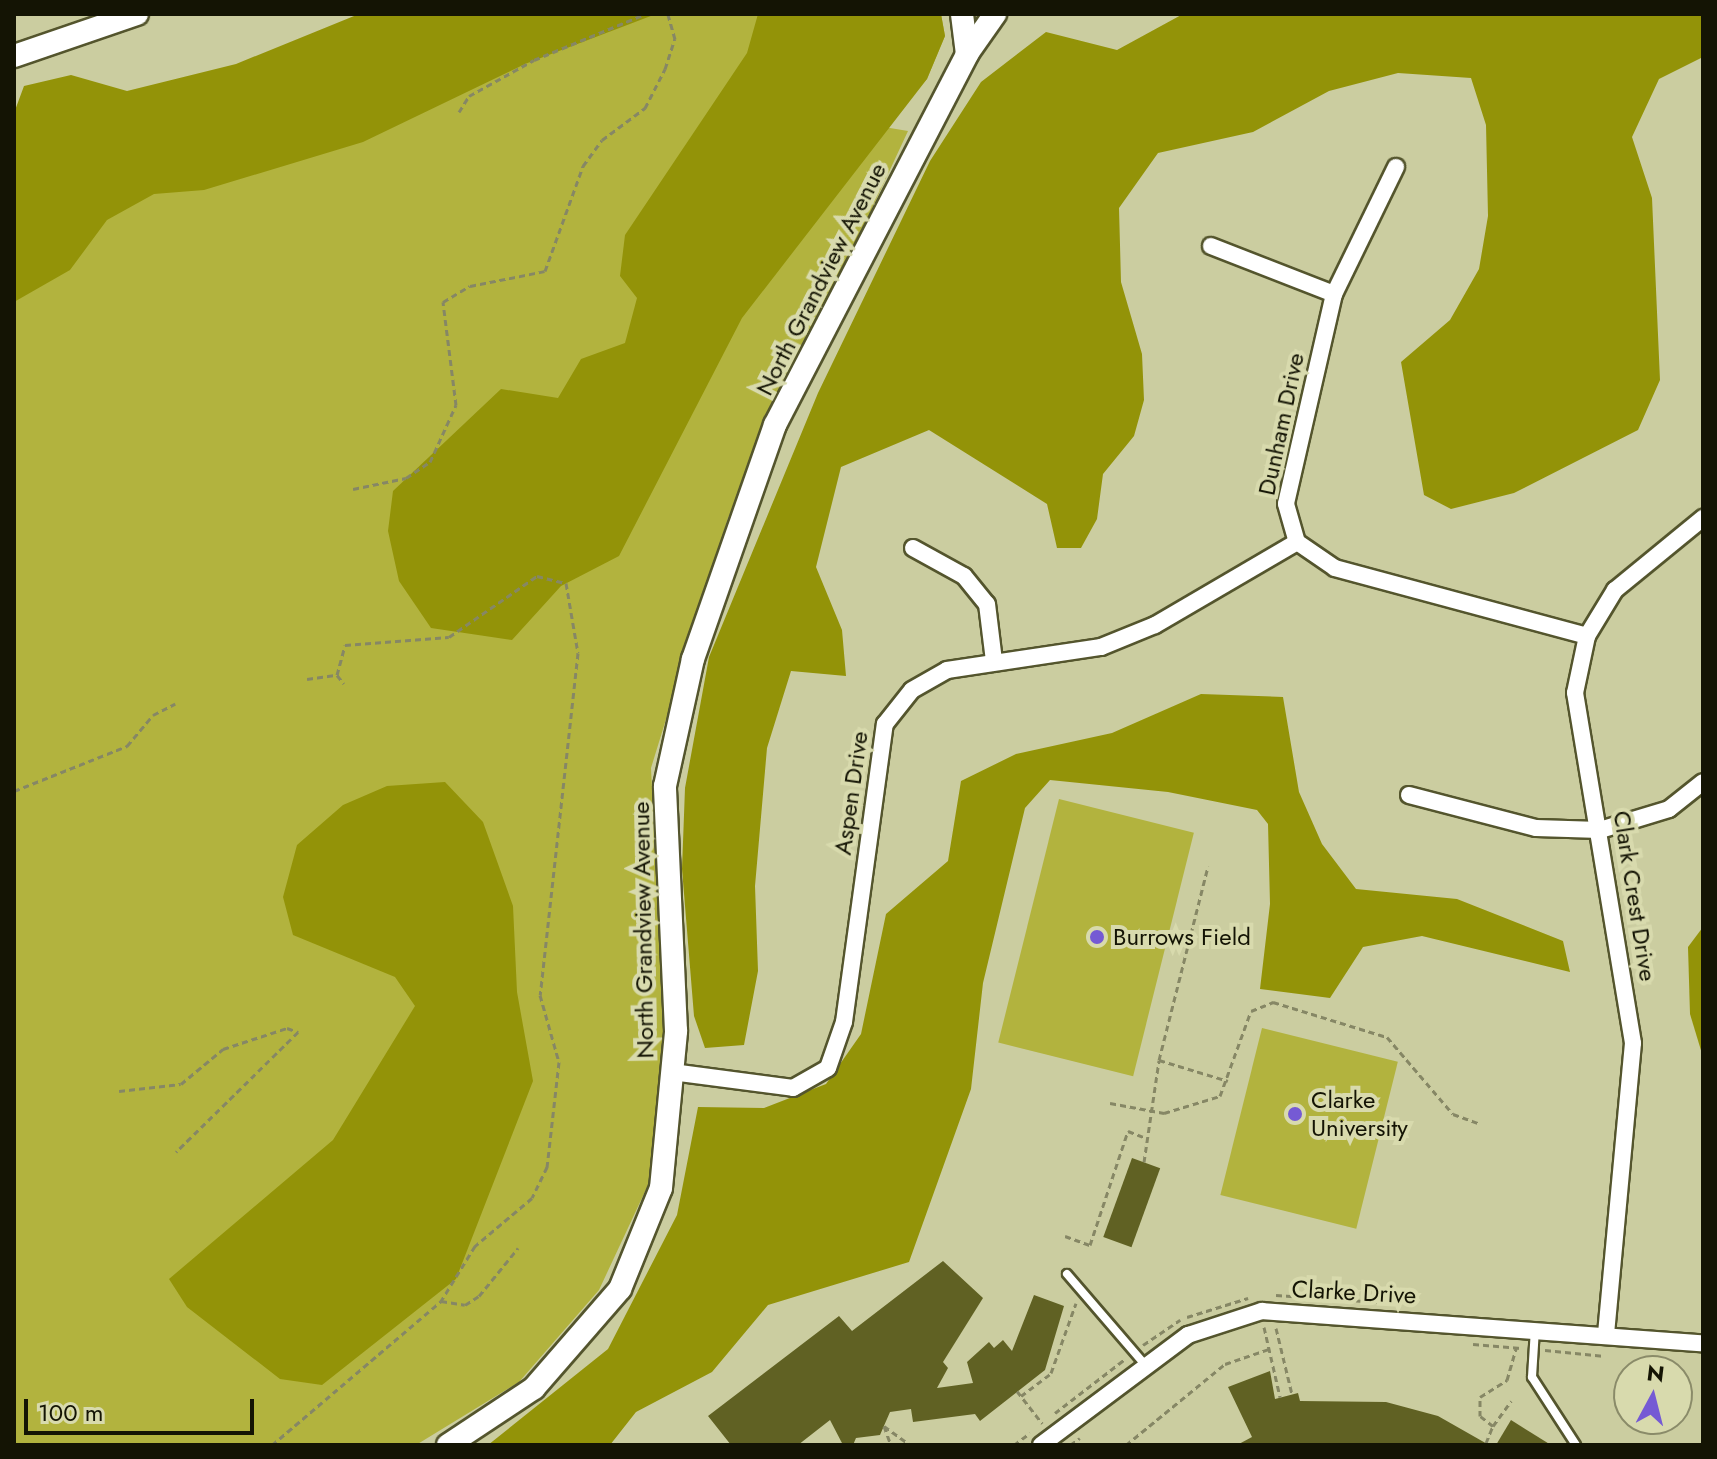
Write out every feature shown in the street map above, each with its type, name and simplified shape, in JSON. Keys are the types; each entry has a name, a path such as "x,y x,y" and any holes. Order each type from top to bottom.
{"street":[{"path":"14,56 137,14"},
{"path":"962,14 967,54"},
{"name":"North Grandview Avenue","path":"448,1445 534,1388 620,1289 661,1188 672,1072 665,786 693,659 775,425 967,54 995,14"},
{"name":"Dunham Drive","path":"1297,542 1286,504 1334,294 1396,167"},
{"path":"1211,246 1334,294"},
{"name":"Clark Crest Drive","path":"1606,1334 1633,1043 1575,693 1587,636 1615,590 1703,518"},
{"path":"1297,542 1335,568 1587,636"},
{"name":"Aspen Drive","path":"672,1072 793,1088 828,1068 844,1022 885,724 912,690 947,670 1101,647 1155,625 1297,542"},
{"path":"913,548 964,576 987,604 994,661"},
{"path":"1409,795 1536,828 1600,830 1669,809 1703,782"},
{"name":"Clarke Drive","path":"1041,1445 1188,1335 1262,1311 1535,1328 1703,1343"}],"lane":[{"path":"1067,1274 1146,1367"},
{"path":"1535,1328 1532,1377 1576,1445"}],"path":[{"path":"459,112 469,96 534,60 645,14"},
{"path":"353,489 406,478 430,462 456,405 443,302 470,286 545,271 583,166 602,140 645,108 665,69 675,39 668,14"},
{"path":"272,1445 441,1301 475,1246 532,1198 547,1167 559,1062 540,995 578,653 566,583 537,576 449,637 345,645 337,675"},
{"path":"307,679 337,675"},
{"path":"337,675 344,684"},
{"path":"14,791 127,746 153,715 175,704"},
{"path":"1144,1162 1159,1060 1208,866"},
{"path":"1110,1103 1149,1113 1196,1108 1220,1096 1251,1011 1273,1002 1387,1037 1453,1114 1480,1124"},
{"path":"119,1091 181,1084 223,1049 287,1028 298,1032 176,1152"},
{"path":"1159,1060 1228,1081"},
{"path":"1065,1236 1090,1245 1128,1131 1146,1138"},
{"path":"441,1301 465,1305 479,1296 518,1248"},
{"path":"1021,1396 1051,1373 1080,1290"},
{"path":"1264,1327 1280,1397"},
{"path":"1254,1329 1276,1327 1292,1394"},
{"path":"1493,1426 1480,1416 1480,1397 1507,1380 1516,1348"},
{"path":"1126,1445 1234,1357 1269,1349"},
{"path":"1017,1391 1042,1423"},
{"path":"1486,1443 1493,1426 1511,1401"},
{"path":"891,1445 884,1426 910,1445"},
{"path":"1070,1445 1093,1427"},
{"path":"918,1445 931,1445"}],"shaded area":[{"path":"359,14 656,14 525,64 363,142 204,190 154,194 107,220 70,270 14,302 14,113 24,86 71,75 127,91 236,64"},
{"path":"396,14 941,14 945,36 927,79 884,127 908,131 728,518 651,768 664,1034 649,1183 599,1290 519,1382 416,1445 14,1445 14,193"},
{"path":"758,14 941,14 945,36 927,79 742,318 619,556 561,586 512,640 431,628 399,581 388,531 393,491 501,389 558,398 581,359 625,343 637,298 620,276 625,235 747,53"},
{"path":"1183,14 1703,14 1703,57 1659,79 1632,137 1652,198 1660,380 1638,430 1514,493 1451,509 1424,495 1401,362 1450,320 1479,269 1488,216 1486,125 1471,78 1398,73 1329,91 1253,132 1158,153 1119,208 1121,282 1142,354 1144,400 1134,436 1103,474 1097,519 1081,548 1057,548 1047,504 929,430 841,467 816,567 842,630 846,676 791,671 767,748 755,886 758,971 744,1045 705,1048 694,1016 682,869 685,788 709,657 818,393 930,161 981,82 1046,32 1117,50"},
{"path":"1201,694 1283,697 1299,792 1322,844 1356,889 1457,899 1563,941 1570,972 1422,936 1363,947 1330,998 1260,989 1270,904 1268,824 1257,810 1168,792 1050,780 1025,808 983,983 971,1089 909,1262 768,1305 712,1372 636,1412 610,1445 488,1445 608,1349 677,1215 698,1107 764,1108 826,1084 861,1034 886,914 948,861 961,781 1016,754 1112,733"},
{"path":"445,782 483,822 513,906 517,992 533,1081 456,1279 322,1385 280,1379 187,1307 169,1279 333,1140 415,1006 395,977 293,935 283,897 297,845 343,805 387,786"},
{"name":"Burrows Field","path":"1059,799 1194,833 1133,1076 998,1043"},
{"path":"1703,927 1703,1057 1690,1014 1688,947"},
{"path":"1262,1028 1398,1062 1356,1229 1220,1195"}],"building":[{"path":"1132,1158 1160,1168 1131,1247 1103,1237"},
{"path":"943,1261 983,1298 943,1362 948,1368 937,1388 973,1383 967,1362 989,1342 994,1348 1003,1340 1012,1351 1034,1295 1064,1306 1045,1370 980,1421 975,1414 913,1422 911,1409 890,1412 880,1435 856,1438 853,1445 843,1445 830,1420 798,1445 731,1445 708,1416 839,1316 852,1331"},
{"path":"1270,1371 1275,1399 1298,1393 1300,1401 1386,1402 1438,1416 1489,1445 1237,1445 1252,1437 1228,1387"},
{"path":"1511,1420 1551,1445 1496,1445"}],"place":[{"name":"Burrows Field","path":"1097,937"},
{"name":"Clarke University","path":"1295,1114"}]}
